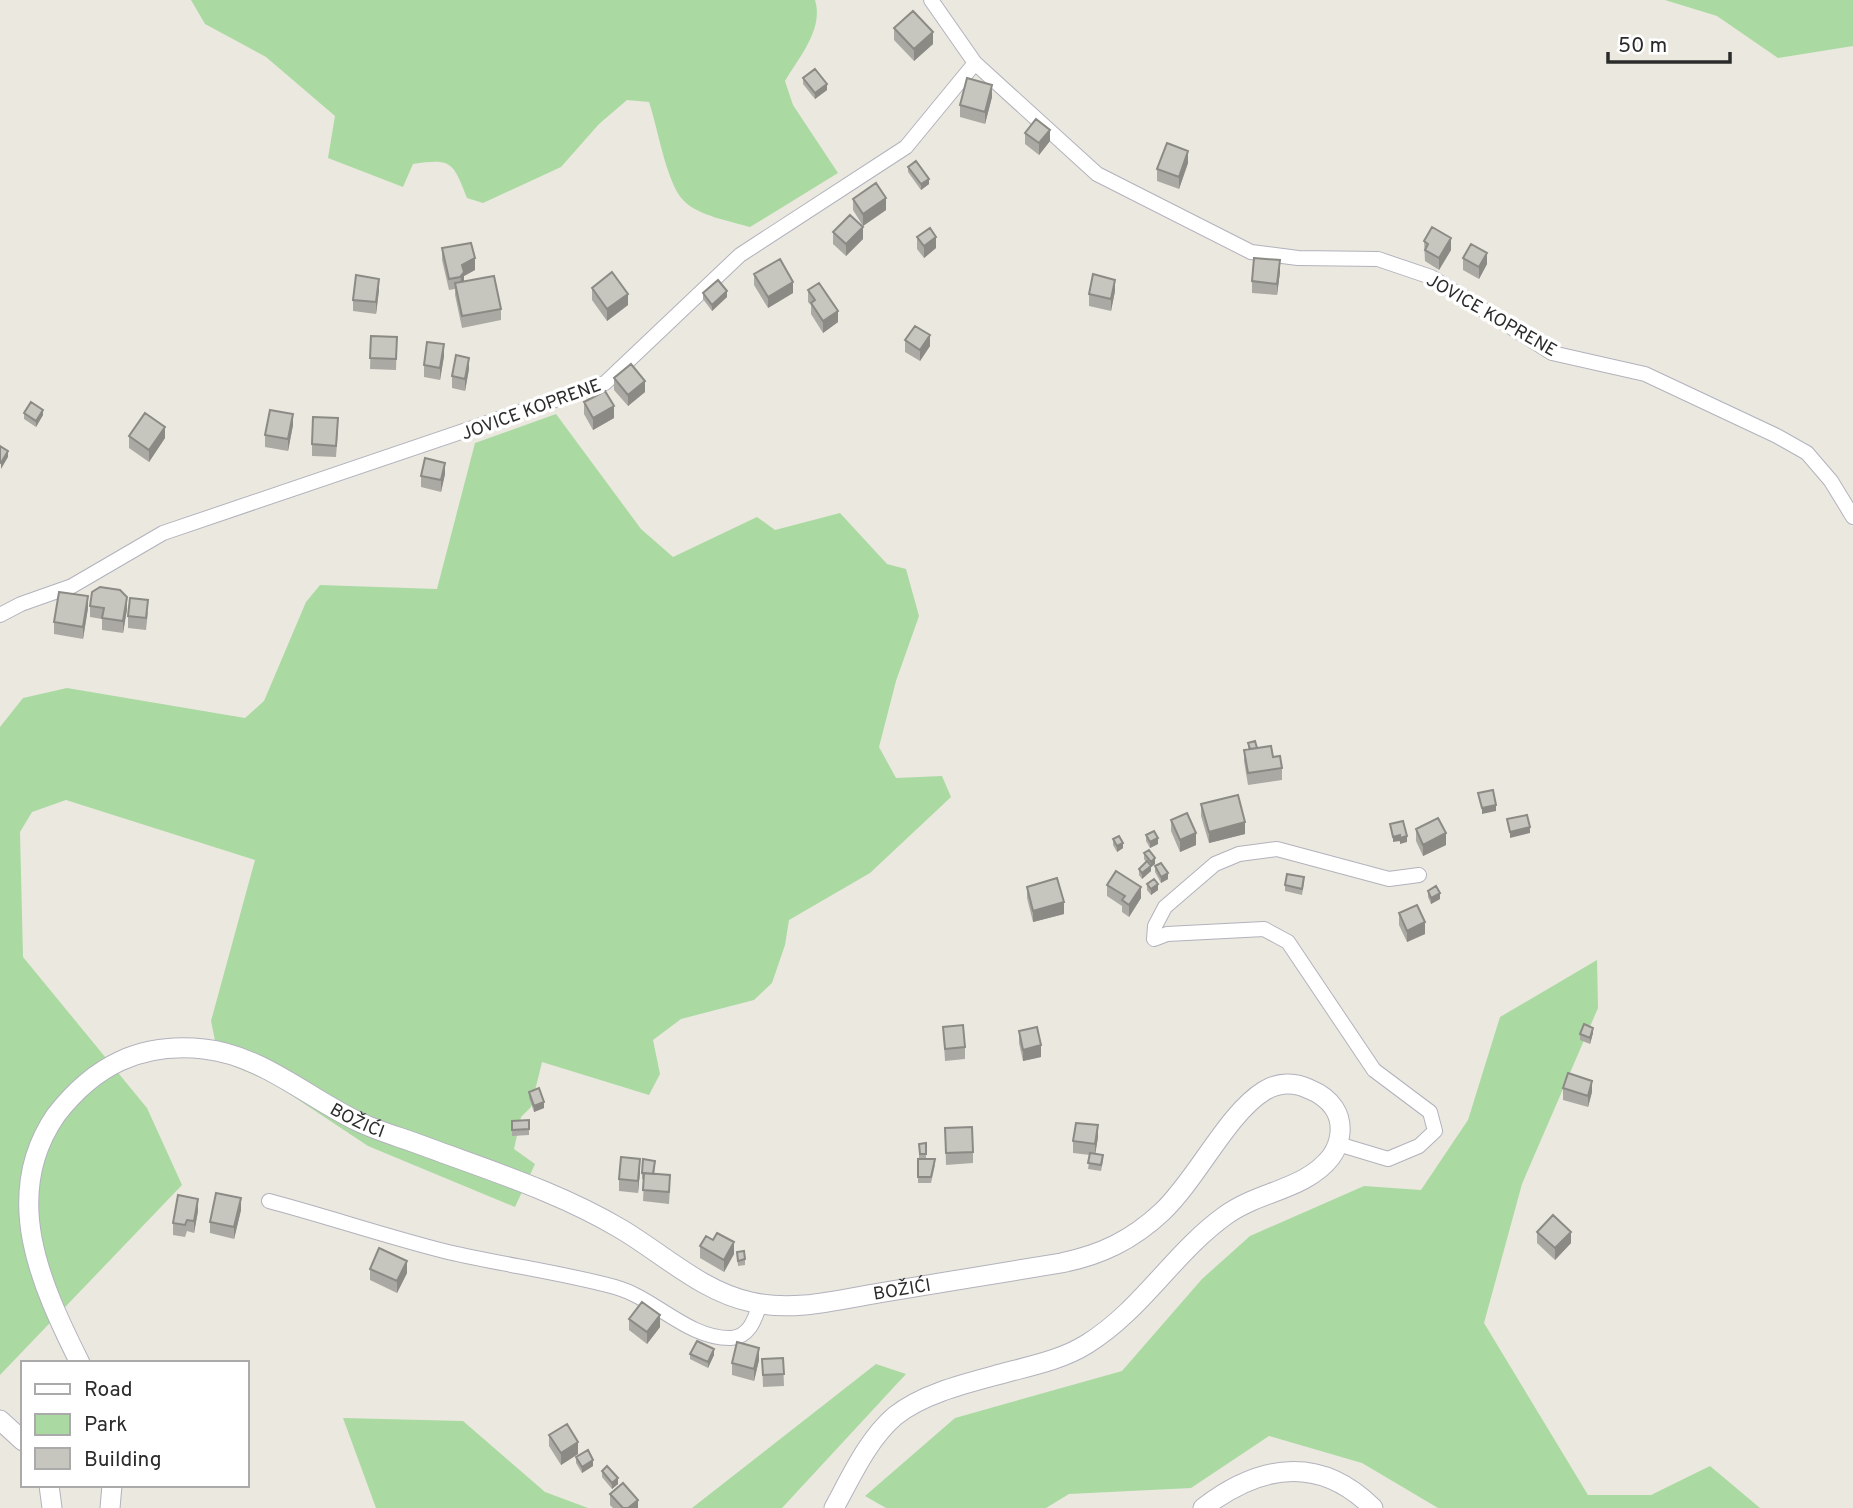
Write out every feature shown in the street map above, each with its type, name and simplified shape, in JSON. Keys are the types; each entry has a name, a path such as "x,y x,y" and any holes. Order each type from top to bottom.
{"main road":[{"name":"BOŽIĆI","path":"79,1361 43,1283 28,1238 26,1202 33,1162 48,1125 88,1078 119,1062 175,1048 205,1049 240,1057 358,1122 533,1186 584,1209 621,1228 718,1290 760,1304 783,1306 834,1301 1061,1264 1110,1250 1138,1233 1165,1209 1253,1100 1263,1092 1282,1084 1306,1087 1328,1100 1338,1115 1338,1144"},
{"path":"834,1508 861,1459 878,1434 897,1415 926,1399 1060,1357 1088,1344 1126,1314 1225,1215 1253,1199 1308,1178 1326,1163 1338,1144"},
{"path":"0,1420 21,1439"},
{"path":"1203,1508 1251,1478 1295,1472 1316,1474 1339,1483 1373,1508"},
{"path":"49,1487 52,1508"},
{"path":"110,1508 112,1487"}],"street":[{"name":"JOVICE KOPRENE","path":"931,0 975,63 1097,174 1251,252 1298,258 1378,259 1431,277 1552,353 1645,374 1777,436 1807,453 1832,481 1853,517"},
{"name":"JOVICE KOPRENE","path":"0,615 21,604 72,586 163,533 605,383 740,255 906,147 975,63"},
{"path":"1338,1144 1388,1159 1426,1141 1435,1131 1434,1121 1421,1103 1398,1090 1374,1070 1288,943 1275,933 1264,929 1167,934 1154,939 1155,926 1165,906 1215,864 1258,849 1296,852 1389,879 1419,875"},
{"path":"269,1200 447,1251 615,1287 646,1299 686,1325 725,1338 742,1335 752,1325 760,1304"}],"green space":[{"path":"191,0 815,0 817,11 813,32 785,81 793,105 838,173 750,227 715,217 690,206 678,193 667,169 649,102 627,100 599,124 561,167 483,203 467,198 454,170 444,163 413,164 403,187 328,158 335,116 266,57 205,24"},
{"path":"1665,0 1853,0 1853,46 1778,58 1717,16"},
{"path":"556,414 641,529 673,557 757,517 775,530 840,513 887,564 906,569 919,616 896,681 879,747 896,778 942,776 951,797 870,873 789,920 785,945 772,983 754,1000 681,1019 653,1040 660,1074 649,1095 542,1062 531,1107 521,1117 514,1149 535,1164 515,1207 368,1146 273,1083 219,1060 211,1021 255,860 66,800 32,812 20,832 23,957 147,1108 182,1185 0,1375 0,727 23,698 67,688 245,718 264,701 306,602 320,585 437,589 475,443"},
{"path":"1597,960 1598,1008 1522,1184 1484,1323 1588,1495 1651,1495 1710,1466 1760,1508 1438,1508 1362,1463 1269,1436 1191,1488 1069,1494 1046,1508 886,1508 865,1496 955,1418 1122,1371 1202,1279 1250,1236 1364,1186 1421,1190 1468,1120 1500,1017"},
{"path":"876,1364 906,1374 782,1508 692,1508"},
{"path":"343,1418 463,1421 545,1492 588,1508 376,1508"}],"building":[{"path":"913,11 933,32 914,49 894,28"},
{"path":"815,69 827,84 815,93 803,78"},
{"path":"967,78 992,85 985,112 960,105"},
{"path":"1036,119 1050,130 1039,143 1025,133"},
{"path":"1167,143 1188,151 1179,177 1157,169"},
{"path":"916,161 929,179 921,184 908,167"},
{"path":"876,183 886,198 863,214 853,199"},
{"path":"850,215 863,227 846,244 833,232"},
{"path":"1432,227 1451,238 1439,258 1425,250 1428,244 1424,241"},
{"path":"930,228 936,237 924,246 917,237"},
{"path":"471,243 475,258 462,265 464,272 460,277 449,279 442,248"},
{"path":"1471,244 1487,253 1479,267 1463,258"},
{"path":"1254,258 1280,260 1277,284 1252,281"},
{"path":"780,259 793,282 768,297 754,274"},
{"path":"612,272 628,294 607,309 592,288"},
{"path":"1093,274 1115,280 1111,299 1089,294"},
{"path":"356,275 379,279 376,302 353,300"},
{"path":"494,276 501,309 462,316 455,283"},
{"path":"718,280 727,291 712,305 703,293"},
{"path":"819,283 838,311 823,321 811,303 815,300 808,290"},
{"path":"915,326 930,335 920,350 905,340"},
{"path":"371,336 397,337 396,359 370,358"},
{"path":"427,342 444,344 440,368 424,365"},
{"path":"456,355 469,358 465,379 452,376"},
{"path":"631,364 645,381 628,395 614,378"},
{"path":"605,391 614,406 593,418 584,402"},
{"path":"31,402 43,410 36,421 24,413"},
{"path":"270,410 293,414 288,439 265,435"},
{"path":"145,413 165,427 149,450 129,436"},
{"path":"313,417 338,418 336,446 312,444"},
{"path":"0,446 8,451 1,463 0,462"},
{"path":"425,458 445,463 441,480 421,476"},
{"path":"100,587 120,590 127,597 123,621 102,618 104,608 90,606 92,592"},
{"path":"59,592 88,596 83,627 54,622"},
{"path":"130,598 148,600 146,618 128,616"},
{"path":"1255,741 1257,748 1250,749 1248,743"},
{"path":"1271,746 1273,757 1280,756 1282,768 1248,773 1244,750"},
{"path":"1493,790 1496,805 1482,808 1478,793"},
{"path":"1238,795 1245,822 1209,832 1201,804"},
{"path":"1187,813 1196,833 1180,840 1171,820"},
{"path":"1527,815 1530,827 1510,832 1507,819"},
{"path":"1438,818 1446,833 1423,845 1416,829"},
{"path":"1403,821 1407,836 1393,837 1390,824"},
{"path":"1154,831 1158,838 1150,842 1146,835"},
{"path":"1119,836 1123,843 1117,846 1113,839"},
{"path":"1149,850 1155,858 1151,862 1144,853"},
{"path":"1147,861 1151,866 1142,873 1139,869"},
{"path":"1161,863 1168,873 1161,877 1155,866"},
{"path":"1116,871 1141,887 1129,905 1122,900 1125,896 1107,885"},
{"path":"1287,874 1304,877 1302,889 1285,885"},
{"path":"1057,878 1064,902 1033,911 1027,887"},
{"path":"1154,879 1158,884 1151,889 1147,884"},
{"path":"1436,886 1440,893 1431,898 1428,891"},
{"path":"1417,905 1425,922 1407,931 1399,913"},
{"path":"1584,1024 1593,1028 1590,1038 1580,1034"},
{"path":"963,1025 965,1047 945,1049 943,1027"},
{"path":"1037,1027 1041,1045 1023,1050 1019,1031"},
{"path":"1568,1073 1592,1081 1588,1096 1563,1088"},
{"path":"539,1088 544,1102 534,1106 529,1092"},
{"path":"529,1120 529,1129 512,1130 512,1121"},
{"path":"1076,1123 1098,1125 1095,1144 1073,1141"},
{"path":"972,1127 973,1152 946,1153 945,1128"},
{"path":"926,1143 926,1154 920,1154 919,1144"},
{"path":"1090,1153 1103,1155 1101,1165 1088,1163"},
{"path":"621,1157 640,1159 638,1181 619,1179"},
{"path":"643,1159 655,1161 653,1174 642,1173"},
{"path":"918,1159 935,1159 931,1177 918,1177"},
{"path":"644,1173 670,1175 669,1192 643,1190"},
{"path":"216,1193 241,1198 234,1227 210,1222"},
{"path":"178,1195 198,1199 194,1221 187,1220 185,1225 173,1223"},
{"path":"1553,1215 1571,1232 1555,1248 1537,1232"},
{"path":"717,1233 734,1242 724,1260 700,1246 706,1236 713,1240"},
{"path":"379,1248 407,1261 397,1281 370,1269"},
{"path":"744,1251 745,1259 738,1261 737,1252"},
{"path":"642,1302 660,1315 647,1332 629,1319"},
{"path":"697,1341 714,1349 708,1362 690,1354"},
{"path":"737,1342 759,1348 754,1369 732,1363"},
{"path":"783,1358 784,1374 763,1375 762,1359"},
{"path":"567,1424 578,1442 561,1453 549,1435"},
{"path":"588,1450 593,1460 582,1467 576,1457"},
{"path":"607,1466 618,1478 612,1483 602,1471"},
{"path":"623,1483 638,1500 628,1508 623,1508 610,1494"}]}
